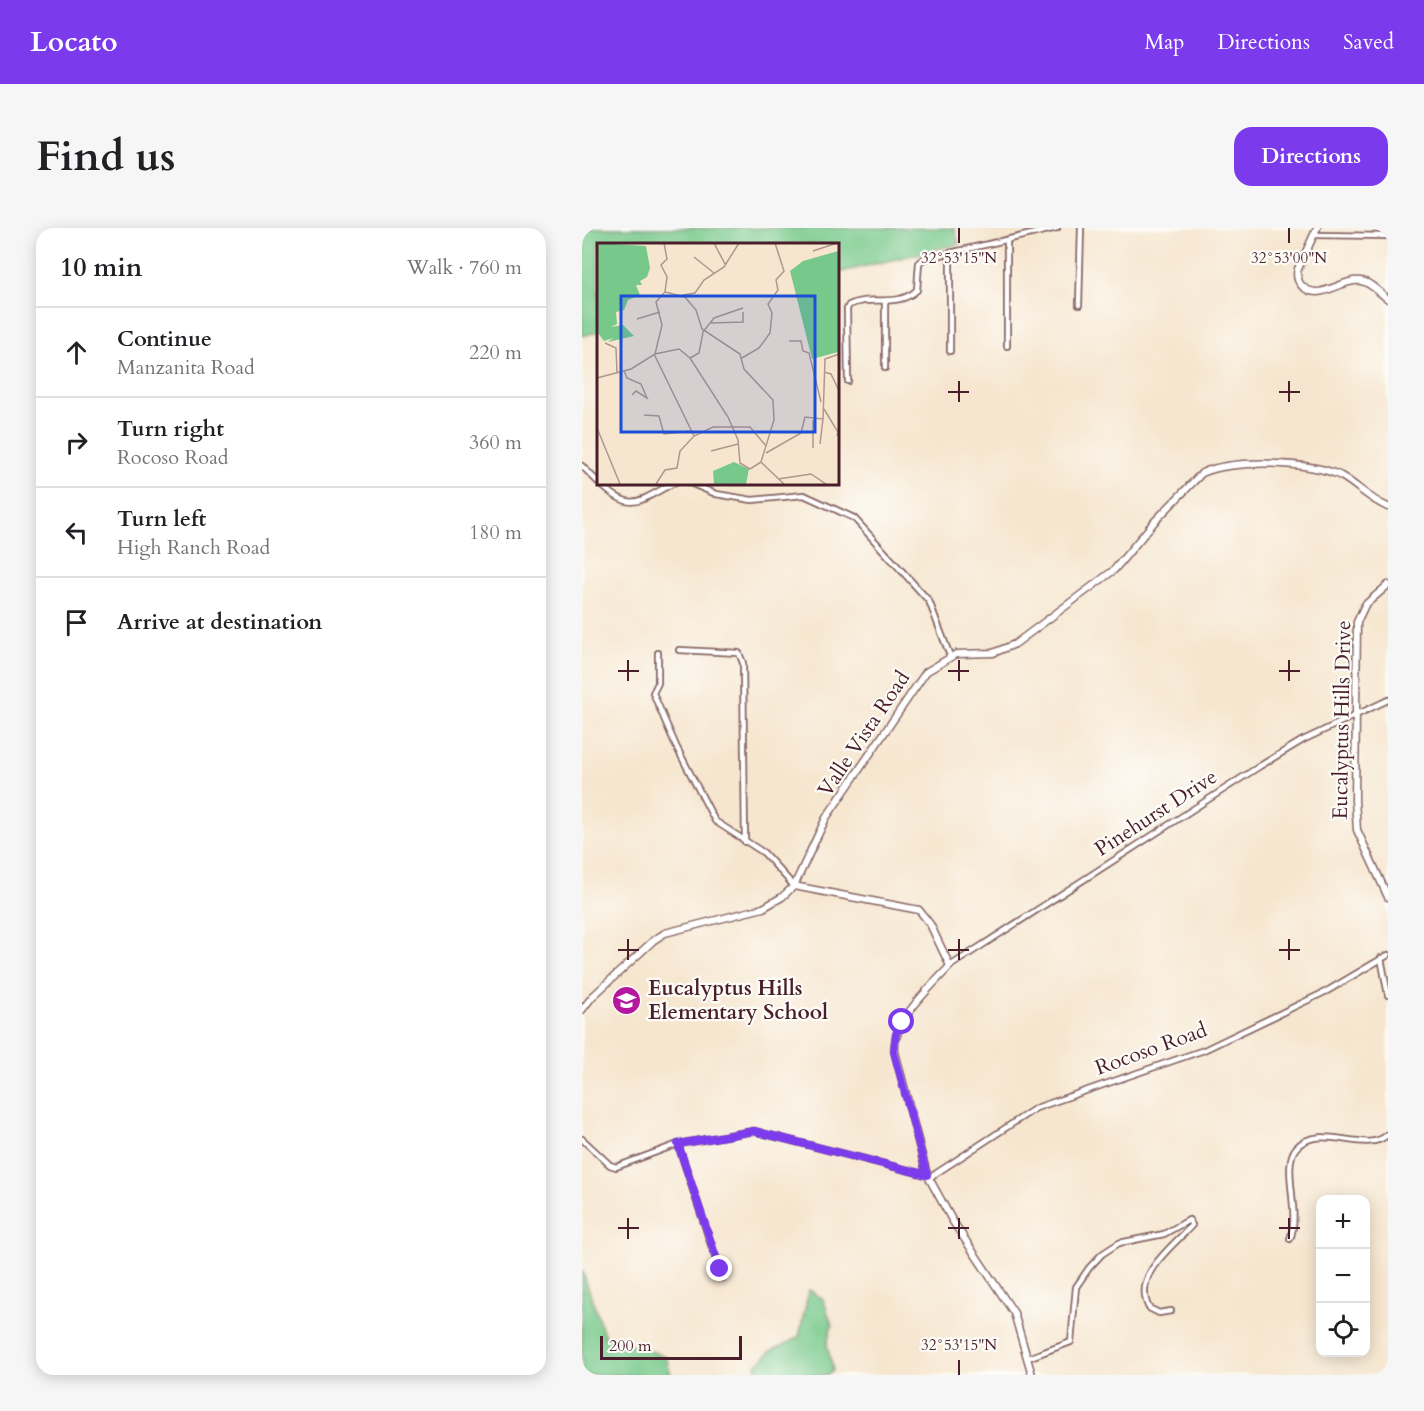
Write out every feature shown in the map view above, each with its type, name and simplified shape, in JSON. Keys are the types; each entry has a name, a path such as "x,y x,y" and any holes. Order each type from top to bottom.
{"street":[{"path":"848,381 847,307 853,303 897,301 917,290 919,263 950,253 1057,228"},
{"path":"1079,305 1082,228"},
{"path":"1388,236 1316,232 1296,276 1307,290 1326,291 1347,280 1363,280 1388,299"},
{"path":"1006,240 1006,346"},
{"path":"950,253 950,351"},
{"path":"885,302 885,369"},
{"name":"Valle Vista Road","path":"795,886 826,818 926,672 950,656 961,653 993,653 1014,644 1114,570 1174,500 1202,473 1211,468 1251,465 1315,469 1340,476 1388,507"},
{"path":"582,466 597,481"},
{"path":"600,484 617,500 632,503 672,484"},
{"path":"692,484 716,494 752,500 804,495 854,518 929,600 950,656"},
{"name":"Eucalyptus Hills Drive","path":"1388,585 1365,605 1357,622 1355,715 1357,830 1388,897"},
{"path":"678,650 733,651 739,653 743,663 745,842"},
{"path":"658,653 658,683 653,693 676,746 715,821 764,854 795,886 919,910 930,924 950,966 900,1026 894,1040 894,1052 928,1176 952,1220 1014,1313 1032,1375"},
{"name":"Pinehurst Drive","path":"950,966 1260,766 1303,740 1388,700"},
{"path":"582,1010 592,997 654,940 665,933 762,908 795,886"},
{"name":"Rocoso Road","path":"928,1176 1036,1108 1204,1050 1328,991 1388,955"},
{"path":"1381,958 1388,995"},
{"path":"582,1139 610,1165 616,1167 678,1144 754,1131 928,1176"},
{"path":"1290,1239 1294,1228 1294,1194 1289,1166 1296,1148 1308,1141 1323,1138 1376,1142 1388,1134"},
{"path":"678,1144 722,1278"},
{"path":"1028,1358 1071,1342 1076,1287 1102,1254 1119,1244 1164,1234 1189,1220 1192,1225 1153,1267 1147,1283 1146,1298 1149,1308 1159,1312 1171,1311"}],"green space":[{"path":"582,228 954,228 959,244 838,273 838,243 597,243 597,332 582,336"},
{"path":"582,1270 605,1337 666,1356 671,1375 582,1375"},
{"path":"809,1290 823,1299 832,1325 827,1344 833,1371 828,1375 759,1375 756,1365 771,1351 799,1337"}],"place":[{"name":"Eucalyptus Hills Elementary School","path":"627,1000"}],"route":[{"path":"720,1269 678,1144 729,1133 754,1131 927,1175 894,1052 896,1034 902,1022"}]}
